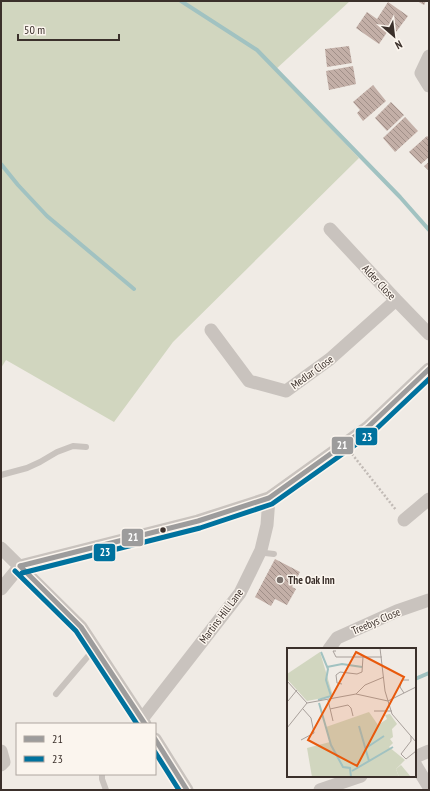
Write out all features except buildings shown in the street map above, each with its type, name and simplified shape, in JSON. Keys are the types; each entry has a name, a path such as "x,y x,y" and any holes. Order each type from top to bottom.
{"street":[{"path":"429,56 421,72 429,86"},
{"name":"Alder Close","path":"330,229 429,334"},
{"name":"Medlar Close","path":"211,330 249,381 286,391 330,360 396,300"},
{"path":"1,589 20,566 198,521 269,498 368,427 429,369"},
{"name":"Martins Hill Lane","path":"144,721 240,593 261,550 267,525 269,498"},
{"path":"404,520 429,499"},
{"path":"1,548 81,627 144,721"},
{"name":"Treebys Close","path":"330,648 337,638 397,611 429,600"},
{"path":"156,743 187,790"},
{"path":"1,751 4,762 1,765"},
{"path":"416,757 429,751"},
{"path":"416,766 429,787"},
{"path":"320,790 356,777"}],"lane":[{"path":"1,475 27,468 57,452 73,446 86,447"},
{"path":"261,550 265,553 274,554"},
{"path":"56,694 95,648"},
{"path":"102,775 106,790"}],"path":[{"path":"344,444 404,520"}],"green space":[{"path":"1,1 350,1 275,70 359,158 173,342 114,422 6,360 1,368"}],"waterway":[{"path":"181,1 257,50 400,197 429,230"},
{"path":"1,164 47,216 134,289"},
{"path":"416,679 429,673"}],"transit line":[{"name":"21","path":"20,566 198,521 269,498 368,427 429,369"},
{"name":"23","path":"22,573 200,528 272,504 372,433 429,379"},
{"name":"21","path":"20,566 81,627 144,723"},
{"name":"23","path":"15,571 76,631 136,723"},
{"name":"21","path":"156,741 187,790"},
{"name":"23","path":"156,754 179,790"}],"place":[{"name":"The Oak Inn","path":"280,580"}]}
